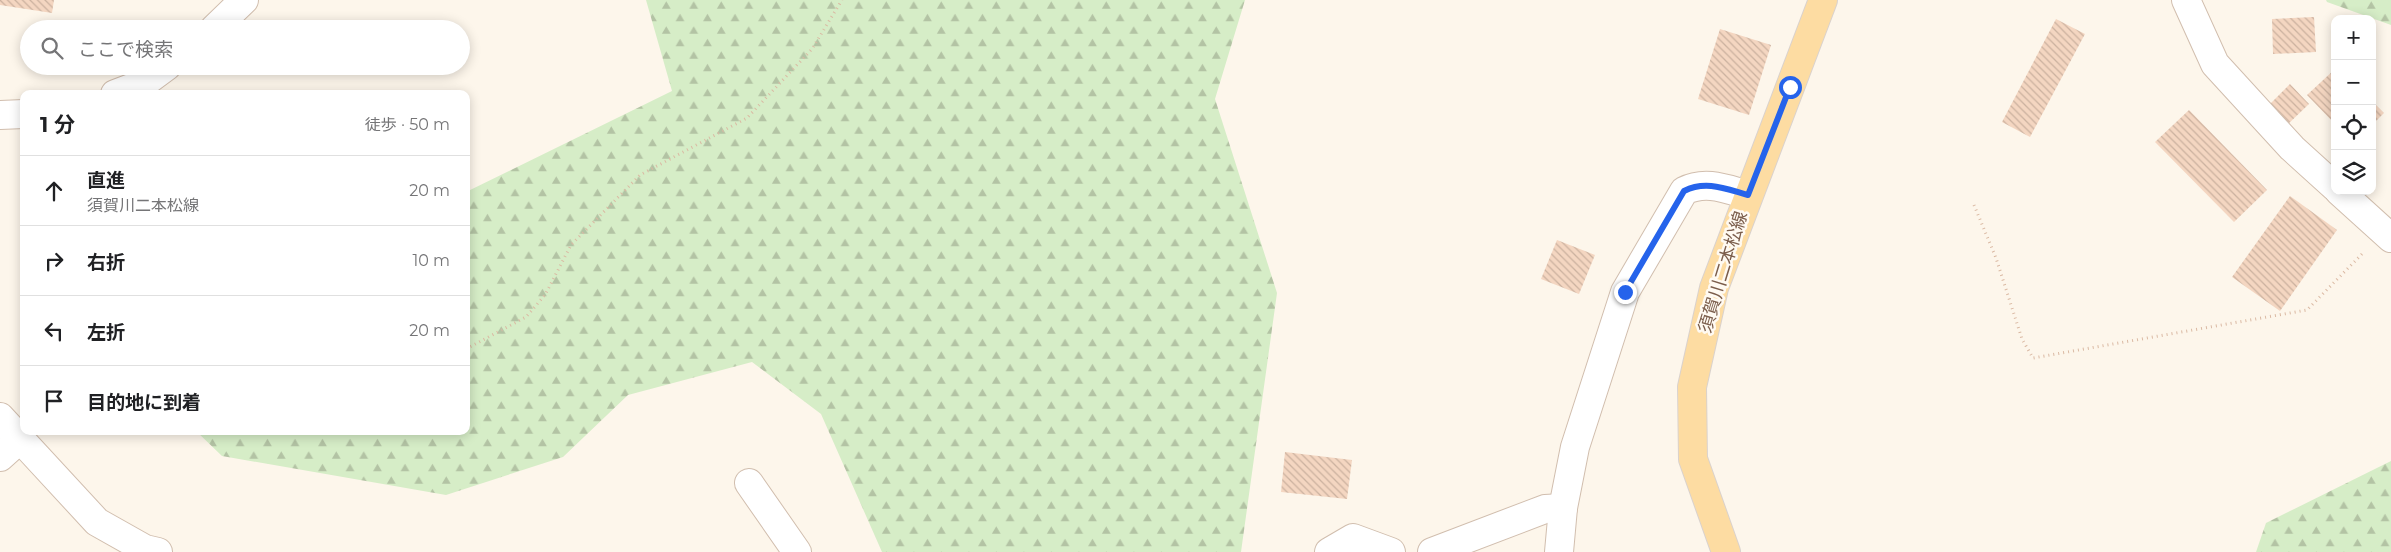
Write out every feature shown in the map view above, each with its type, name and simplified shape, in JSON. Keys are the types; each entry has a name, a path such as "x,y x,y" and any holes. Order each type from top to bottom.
{"main road":[{"name":"須賀川二本松線","path":"1726,552 1693,459 1692,387 1714,288 1823,0"}],"street":[{"path":"223,20 244,0"},
{"path":"2186,0 2215,64 2292,148 2331,183"},
{"path":"126,90 144,83 154,75"},
{"path":"0,115 20,114"},
{"path":"1559,552 1563,508 1575,447 1625,292 1684,191 1696,185 1716,186 1748,195"},
{"path":"2343,195 2387,235"},
{"path":"0,417 97,522 146,549 158,552"},
{"path":"0,457 20,438"},
{"path":"749,483 797,552"},
{"path":"1432,552 1545,509 1563,508"},
{"path":"1329,552 1353,538 1391,552"}],"path":[{"path":"470,347 526,317 545,294 571,245 640,175 747,118 812,49 842,0"},
{"path":"1974,205 1996,258 2022,339 2033,358 2307,310 2387,235"}],"green space":[{"path":"646,0 1245,0 1215,99 1277,293 1241,552 882,552 821,414 752,362 628,395 563,457 446,495 222,456 200,435 470,435 470,190 672,91"},
{"path":"2326,0 2391,0 2391,25 2376,20 2376,15 2363,15"},
{"path":"2391,461 2391,552 2256,552 2266,523"}],"building":[{"path":"0,0 54,0 52,13 0,5"},
{"path":"2314,17 2316,52 2273,54 2272,19"},
{"path":"2056,19 2085,34 2030,137 2002,122"},
{"path":"1720,29 1771,45 1749,115 1698,99"},
{"path":"2331,73 2331,120 2307,95"},
{"path":"2290,84 2309,104 2286,126 2267,107"},
{"path":"2376,105 2384,113 2376,121"},
{"path":"2189,110 2267,190 2234,222 2155,142"},
{"path":"2290,196 2337,230 2280,311 2232,277"},
{"path":"1557,240 1595,255 1579,294 1541,279"},
{"path":"1285,452 1352,460 1347,499 1281,492"}],"route":[{"path":"1625,292 1684,191 1696,185 1716,186 1748,195 1790,87"}]}
